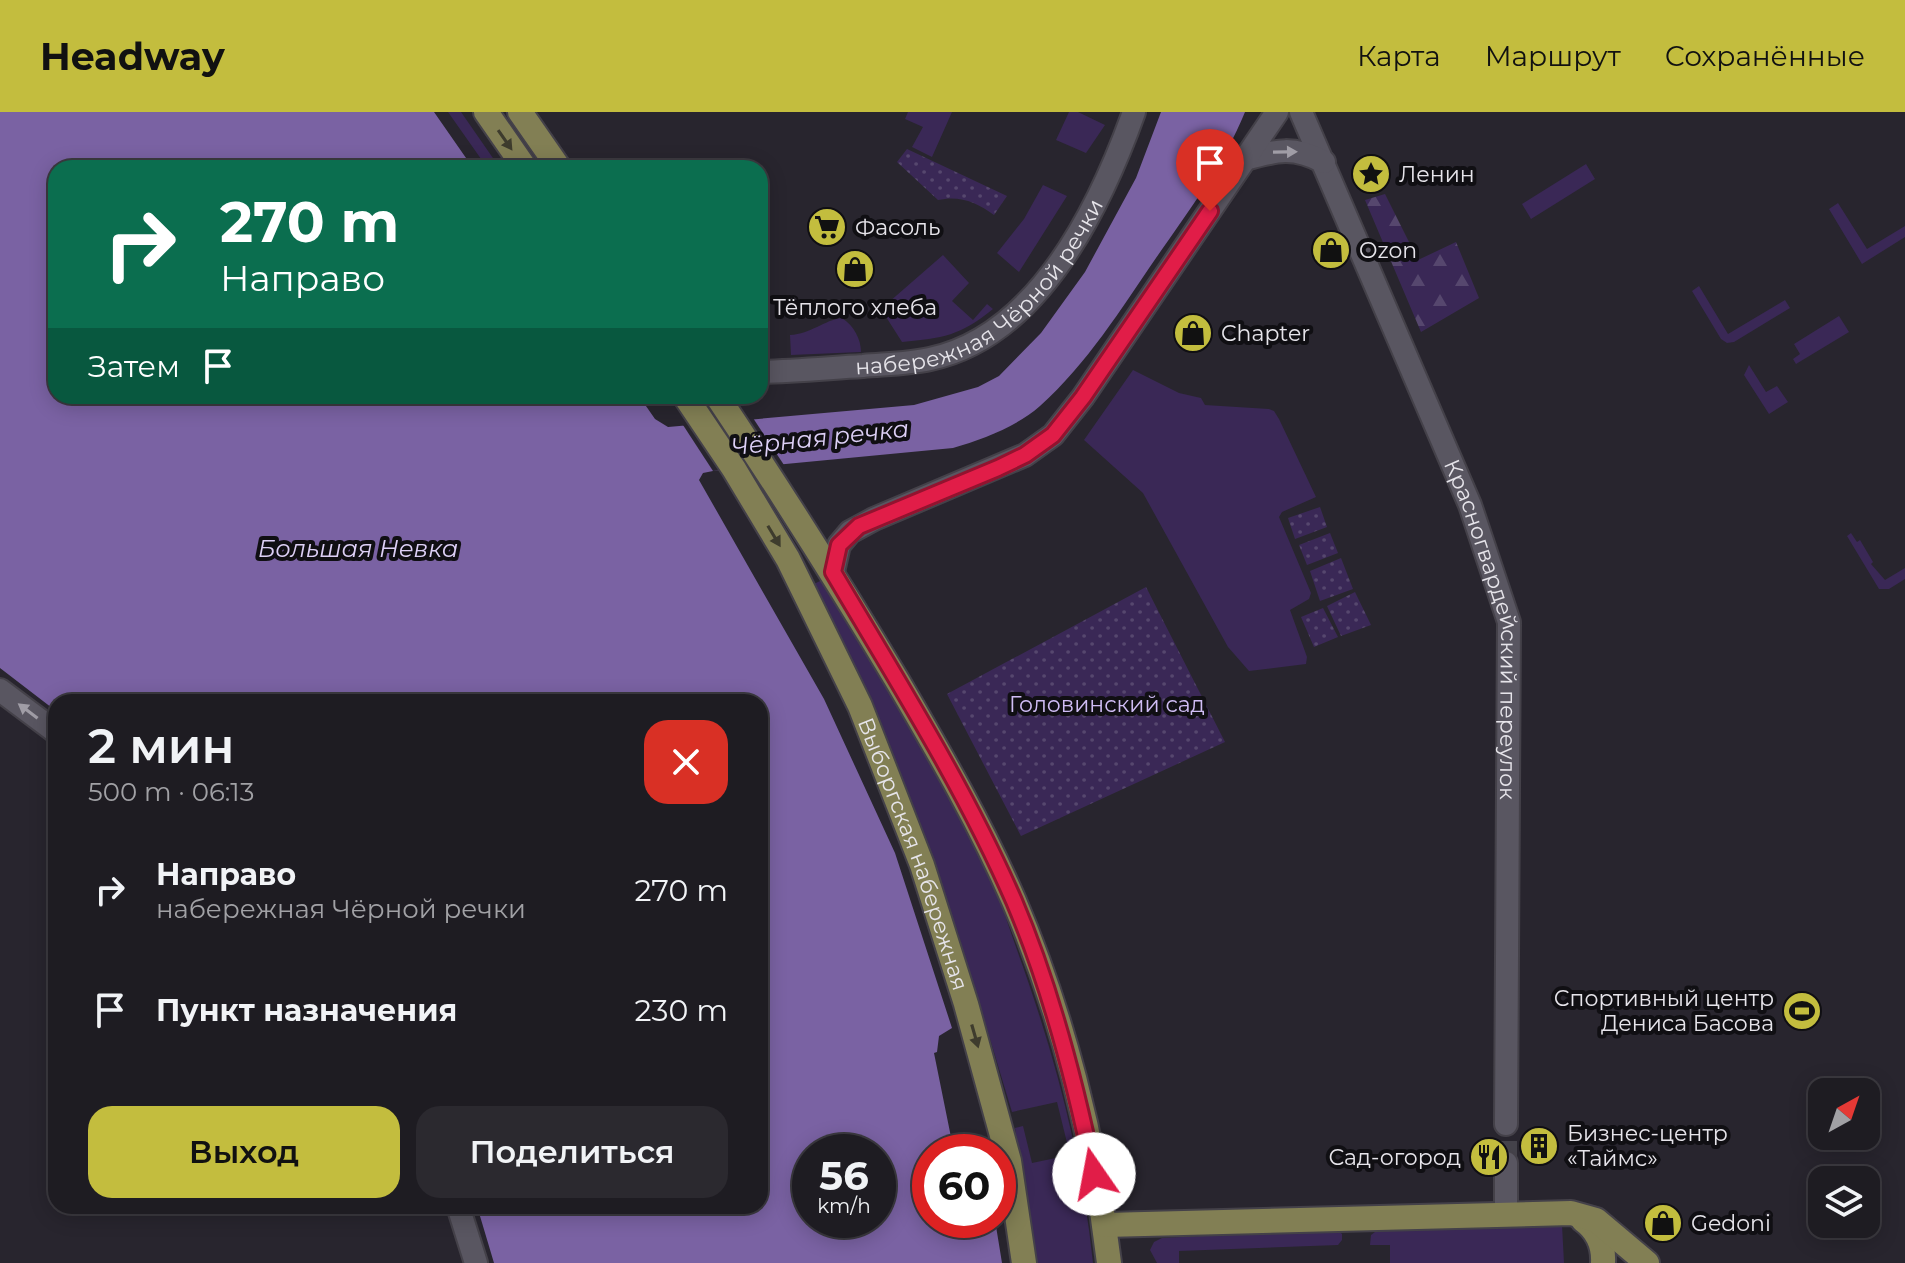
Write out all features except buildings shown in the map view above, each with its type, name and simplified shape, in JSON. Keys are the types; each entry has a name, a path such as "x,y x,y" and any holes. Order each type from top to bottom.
{"main road":[{"path":"486,112 519,160"},
{"path":"520,112 553,160"},
{"name":"Выборгская набережная","path":"691,404 788,559 860,706 922,865 966,1004 1009,1161 1024,1263"},
{"path":"722,404 833,572 946,764 1015,904 1045,985 1078,1096 1105,1225 1109,1263"},
{"path":"1105,1225 1571,1213 1596,1220 1647,1263"},
{"path":"1571,1213 1591,1226 1598,1236 1603,1248 1603,1263"}],"street":[{"name":"набережная Чёрной речки","path":"768,371 931,359 969,345 998,326 1028,301 1072,244 1120,152 1134,112"},
{"path":"833,572 839,545 859,526 998,468 1025,455 1057,431 1099,375 1277,112"},
{"name":"Красногвардейский переулок","path":"1301,112 1470,505 1509,622 1506,1124"},
{"path":"1245,159 1290,150 1306,153 1324,162"},
{"path":"0,690 48,726"},
{"path":"1506,1163 1506,1214"},
{"path":"461,1214 476,1263"}],"green space":[{"path":"448,112 461,112 494,160 482,160"},
{"path":"908,112 952,112 932,157 912,147 923,127 905,119"},
{"path":"1069,112 1078,112 1105,125 1086,153 1056,140"},
{"path":"907,149 1007,196 994,215 968,201 953,198 938,200 897,162"},
{"path":"1586,164 1595,179 1531,219 1522,204"},
{"path":"1043,185 1067,196 1019,272 997,253 1024,219"},
{"path":"1385,194 1418,260 1456,242 1479,298 1421,332 1365,200"},
{"path":"1838,203 1867,249 1905,226 1905,237 1862,264 1829,209"},
{"path":"943,255 969,283 952,301 973,320 987,304 993,309 971,325 950,334 902,342 881,309"},
{"path":"1699,286 1728,334 1785,300 1790,308 1734,342 1727,343 1721,339 1692,291"},
{"path":"1839,316 1849,332 1796,364 1793,359 1800,354 1794,344"},
{"path":"842,318 856,333 861,352 791,355 790,335"},
{"path":"1749,365 1766,392 1777,386 1788,402 1769,414 1744,375"},
{"path":"1133,370 1179,393 1201,398 1205,405 1269,409 1279,419 1316,497 1282,512 1279,517 1311,593 1309,599 1290,610 1307,657 1306,664 1249,671 1228,647 1143,493 1084,440"},
{"path":"1320,507 1327,527 1295,539 1288,518"},
{"path":"1330,533 1338,553 1307,565 1299,545"},
{"path":"1851,533 1857,542 1860,540 1873,562 1871,564 1885,580 1905,568 1905,579 1889,589 1879,589 1847,536"},
{"path":"1341,558 1353,589 1320,601 1310,571"},
{"path":"822,580 891,691 956,804 993,882 1043,1027 1065,1105 1082,1183 1093,1263 1036,1263 1015,1128 1023,1126 1032,1163 1070,1155 1057,1102 1012,1112 958,933 915,814 869,701 814,584"},
{"name":"Головинский сад","path":"1146,587 1225,742 1021,836 947,694"},
{"path":"1355,592 1371,625 1341,636 1327,606"},
{"path":"1323,608 1338,637 1314,647 1301,617"},
{"path":"1562,1225 1564,1263 1390,1263 1390,1245 1370,1245 1371,1235 1379,1229"},
{"path":"1337,1229 1342,1234 1338,1245 1179,1251 1179,1263 1157,1263 1150,1250 1154,1242 1162,1238"}],"water":[{"name":"Большая Невка","path":"0,112 434,112 467,160 48,160 48,404 645,404 655,419 668,427 914,405 978,387 999,376 1041,333 1085,272 1136,178 1161,112 1245,112 1205,187 1116,316 1073,372 1031,413 999,432 953,448 713,471 703,473 699,480 824,699 895,853 952,1028 939,1036 937,1052 934,1053 950,1134 912,1134 912,1238 998,1238 1002,1263 494,1263 479,1214 768,1214 768,694 48,694 48,705 0,668"}],"pier":[{"path":"753,418 784,465 713,471 683,425"}],"tunnel":[{"path":"1506,1124 1506,1163"}],"place":[{"name":"Ленин","path":"1371,174"},
{"name":"Фасоль","path":"827,227"},
{"name":"Ozon","path":"1331,250"},
{"name":"Тёплого хлеба","path":"855,269"},
{"name":"Chapter","path":"1193,333"},
{"name":"Спортивный центр Дениса Басова","path":"1802,1011"},
{"name":"Бизнес-центр «Таймс»","path":"1539,1146"},
{"name":"Сад-огород","path":"1489,1157"},
{"name":"Gedoni","path":"1663,1223"}],"route":[{"path":"1094,1174 1078,1096 1045,985 1015,904 946,764 833,572 834,558 843,539 859,526 998,468 1025,455 1053,435 1083,397 1210,211"}],"water label":[{"name":"Чёрная речка","path":"820,438"}]}
